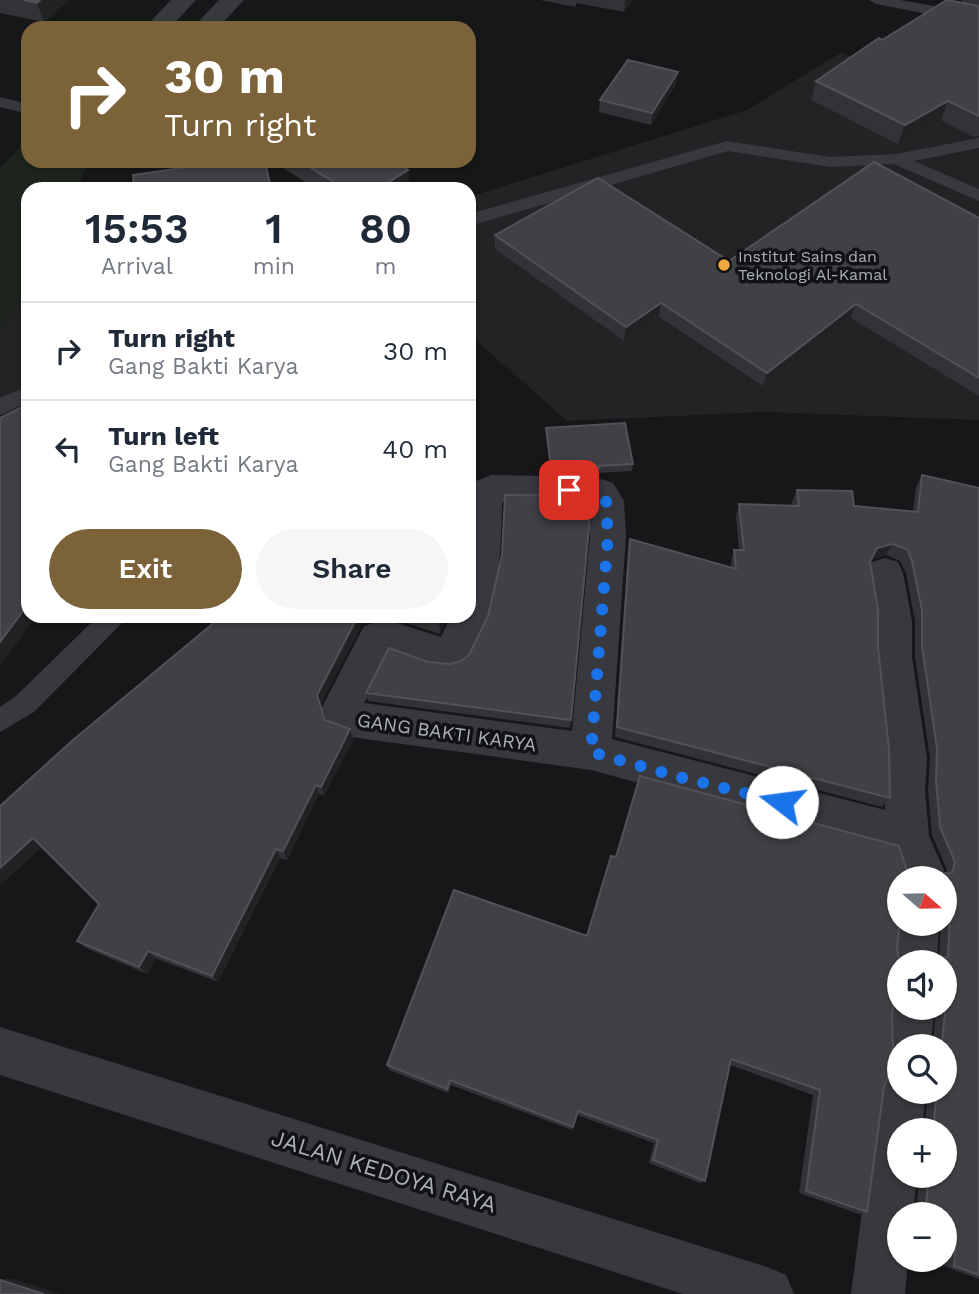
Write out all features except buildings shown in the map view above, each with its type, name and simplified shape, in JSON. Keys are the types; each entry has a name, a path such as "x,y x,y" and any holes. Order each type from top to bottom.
{"street":[{"path":"163,21 184,0"},
{"path":"211,21 232,0"},
{"name":"GANG BAKTI KARYA","path":"476,598 482,578 486,491 491,488 601,492 606,501 608,536 591,752"},
{"path":"885,573 893,621 893,657 906,758 904,790 908,836 920,866"},
{"name":"GANG BAKTI KARYA","path":"467,623 456,648 449,655 383,635 378,637 342,707 343,715 351,719 591,752 908,836"},
{"name":"JALAN KEDOYA RAYA","path":"0,1051 767,1294"},
{"path":"878,1294 901,1104"}],"lane":[{"path":"876,0 979,19"},
{"path":"0,102 21,107"},
{"path":"476,218 727,146 830,162 897,159 979,143"},
{"path":"897,159 979,197"},
{"path":"0,407 21,396"},
{"path":"0,721 25,704 107,623"}],"shaded area":[{"name":"Institut Sains dan Teknologi Al-Kamal","path":"979,44 979,420 764,412 567,421 476,340 476,195 747,110 842,52 859,61"},
{"path":"21,146 21,168 86,168 80,182 21,182 21,303 0,329 0,168"},
{"path":"21,303 21,410 0,420 0,329"}],"place":[{"name":"Institut Sains dan Teknologi Al-Kamal","path":"724,265"}],"route":[{"path":"569,490 601,492 606,501 608,536 591,752 782,802"}]}
